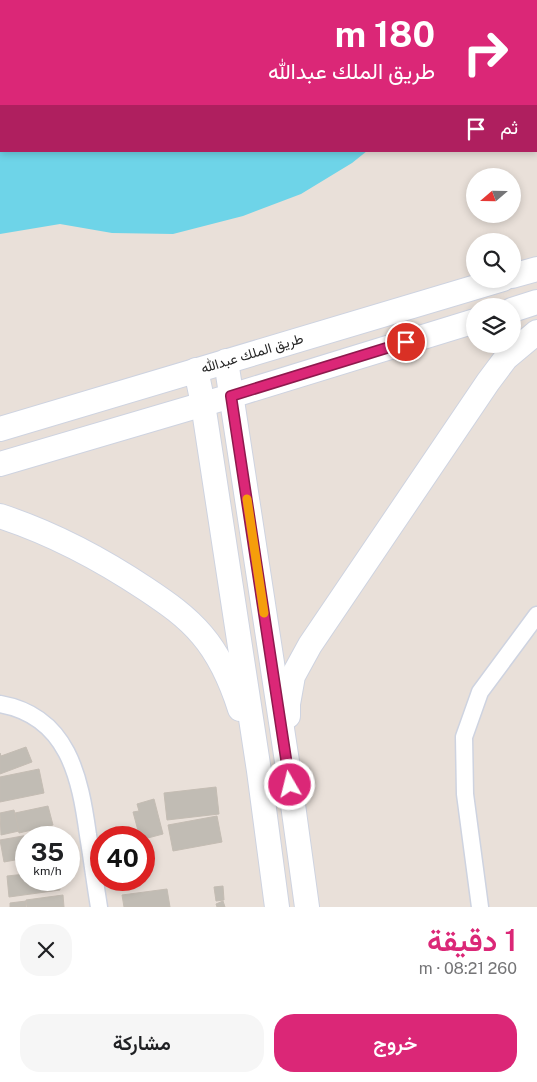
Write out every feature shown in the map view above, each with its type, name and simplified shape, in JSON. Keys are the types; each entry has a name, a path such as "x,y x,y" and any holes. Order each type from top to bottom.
{"street":[{"path":"521,273 537,269"},
{"name":"طريق الملك عبدالله","path":"0,429 473,288"},
{"path":"521,307 537,302"},
{"path":"0,464 466,324"},
{"path":"288,768 288,704 293,676 310,646 488,382 506,358 537,332"},
{"path":"226,361 288,768 306,907"},
{"path":"196,370 203,404 259,771 277,907"},
{"path":"0,516 55,537 96,558 176,610 203,636 223,666 238,701 259,771"},
{"path":"480,907 465,794 464,737 480,692 537,615"},
{"path":"0,704 18,707 38,718 55,735 69,755 78,777 83,799 99,907"}],"water":[{"path":"0,152 366,152 352,163 301,194 243,216 173,234 112,233 60,224 0,234"}],"building":[{"path":"26,747 32,762 0,774 0,753 1,756"},
{"path":"39,769 44,793 0,802 0,777"},
{"path":"216,787 219,814 167,820 164,793"},
{"path":"154,799 163,834 155,836 155,826 137,826 133,812 139,811 137,804"},
{"path":"48,806 53,825 18,826 15,813"},
{"path":"14,810 18,826 15,826 15,832 1,835 0,813"},
{"path":"217,816 222,842 173,851 168,825"},
{"path":"15,837 15,860 4,862 0,840"},
{"path":"15,875 15,891 53,891 9,897 7,876"},
{"path":"223,886 224,900 216,901 214,887"},
{"path":"167,889 170,907 124,907 122,895"},
{"path":"63,895 64,907 27,907 26,900"},
{"path":"26,901 26,907 10,907 10,903"},
{"path":"223,901 225,907 217,907 216,904"}],"slow traffic":[{"path":"247,499 264,613"}],"route":[{"path":"290,785 231,396 406,342"}]}
